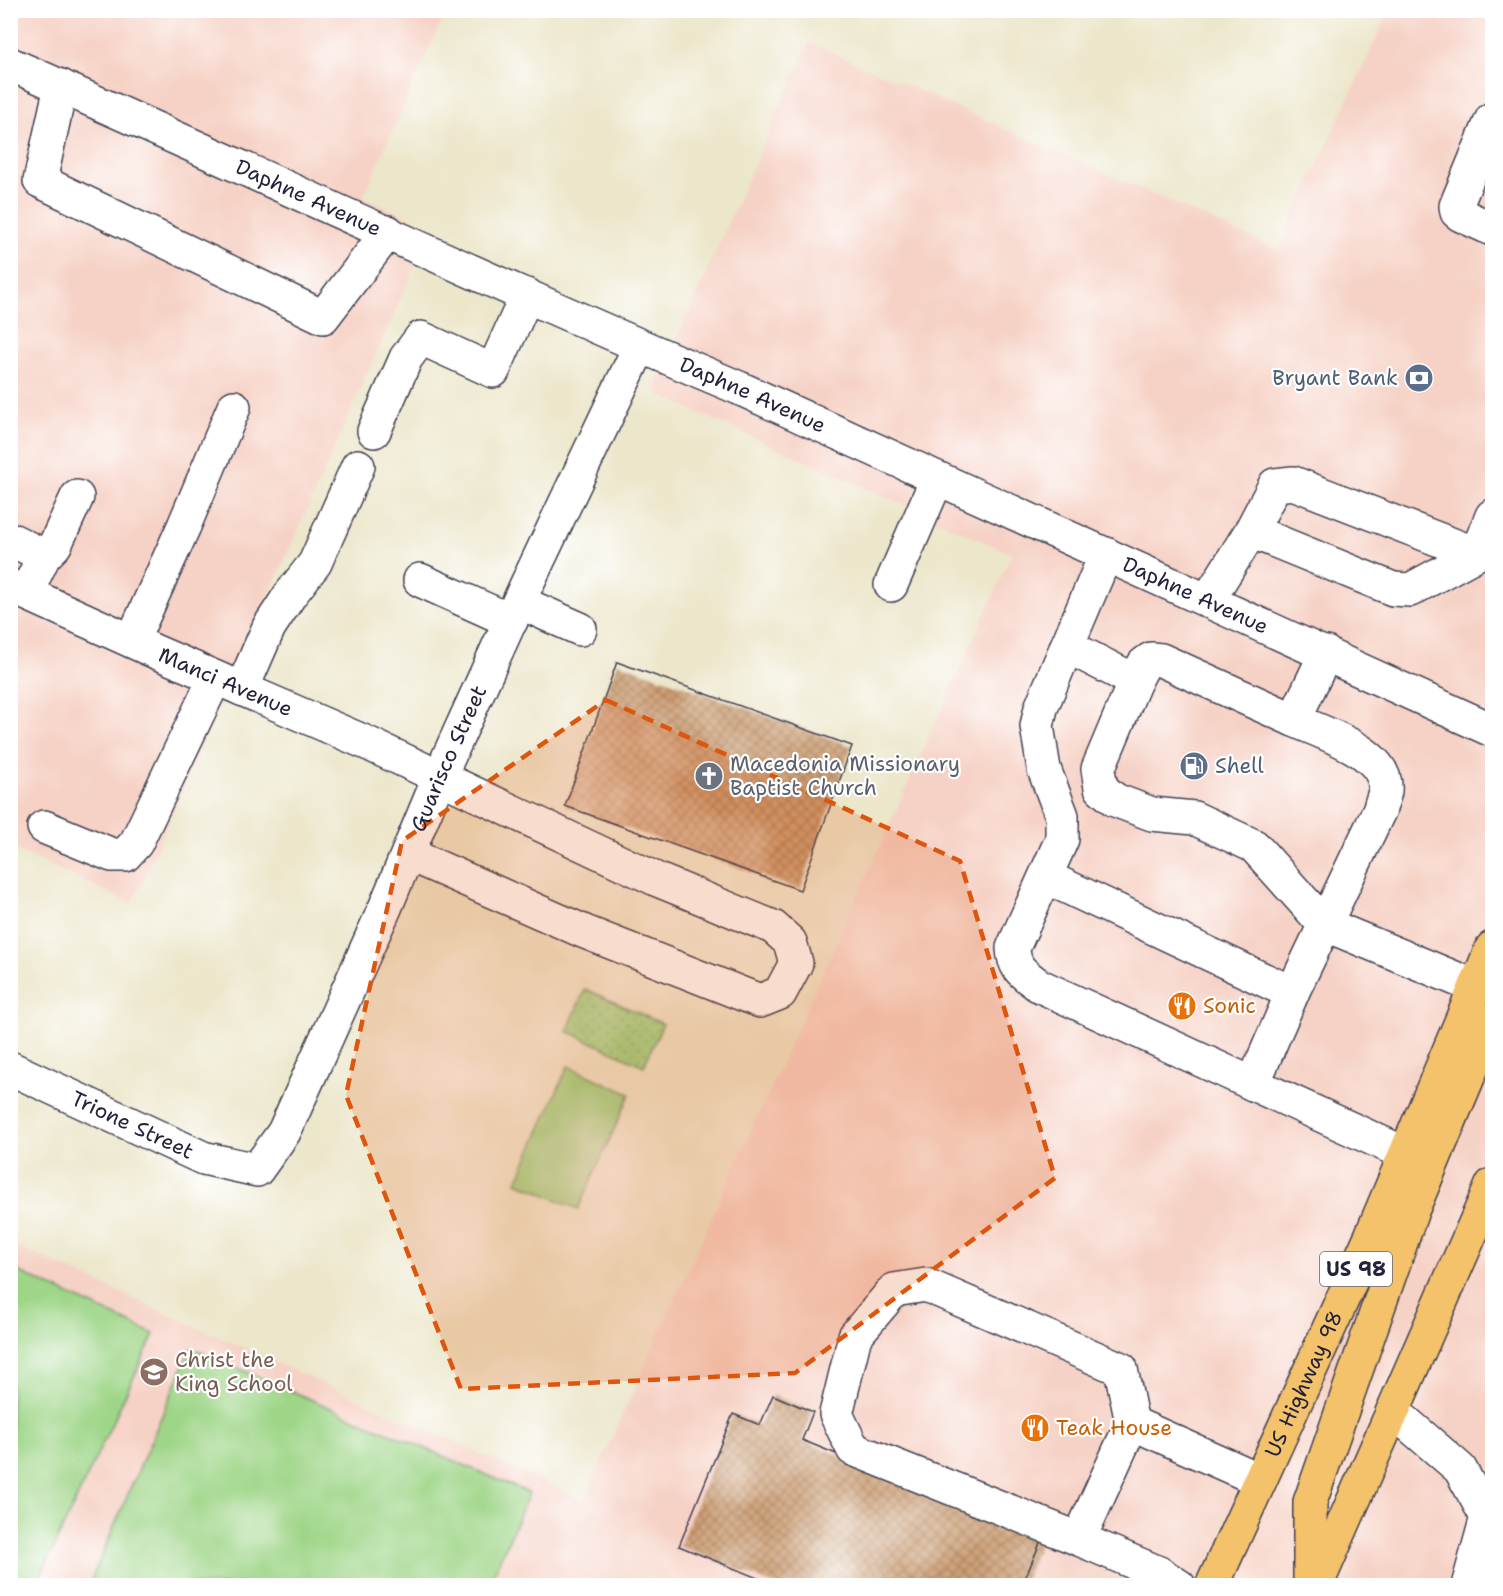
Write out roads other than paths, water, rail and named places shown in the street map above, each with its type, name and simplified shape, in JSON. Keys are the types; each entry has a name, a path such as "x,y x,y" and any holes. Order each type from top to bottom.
{"main road":[{"name":"US Highway 98","path":"1212,1586 1372,1234 1492,948"},
{"name":"US 98","path":"1310,1586 1310,1502 1412,1211 1492,1020"},
{"path":"1316,1586 1393,1411 1482,1228 1492,1185"}],"street":[{"name":"Daphne Avenue","path":"10,64 640,346 739,388 1492,730"},
{"path":"61,86 40,181 323,317 388,232"},
{"path":"1492,119 1456,206 1457,212 1461,215 1492,229"},
{"path":"374,431 406,358 421,338 493,371 527,295"},
{"name":"Guarisco Street","path":"257,1170 284,1132 408,854 439,778 640,346"},
{"path":"132,641 234,407"},
{"path":"44,827 112,855 125,855 136,843 229,684 290,595 315,563 358,466"},
{"path":"891,585 937,478"},
{"path":"1208,600 1251,531 1275,484 1293,483 1476,554"},
{"path":"18,590 44,556 56,545 77,497"},
{"path":"1251,531 1393,589 1410,590 1476,554 1492,516"},
{"path":"10,539 44,556"},
{"path":"1106,554 1041,708 1037,726 1044,769 1062,816 1062,839 1013,948 1014,962 1038,985 1406,1154"},
{"path":"420,580 515,611 580,629"},
{"name":"Manci Avenue","path":"18,590 367,743 658,880 773,927 790,942 796,963 780,993 760,1002 585,932 408,854"},
{"path":"1067,646 1136,681"},
{"path":"1294,720 1326,653"},
{"path":"1253,1084 1292,993 1324,924 1380,809 1385,789 1381,772 1371,758 1358,749 1161,660 1151,658 1144,664 1098,769 1101,788 1115,800 1152,814 1194,818 1254,846 1324,924 1476,987"},
{"path":"1046,877 1292,993"},
{"name":"Trione Street","path":"10,1068 203,1158 257,1170"},
{"path":"1079,1539 1132,1423 1121,1369 926,1285 894,1290 855,1336 836,1414 853,1449 1079,1539 1159,1574 1179,1586"},
{"path":"1393,1411 1460,1469 1487,1517 1468,1586"},
{"path":"1132,1423 1260,1480"}],"place":[{"name":"Bryant Bank","path":"1419,378"},
{"name":"Shell","path":"1194,766"},
{"name":"Macedonia Missionary Baptist Church","path":"709,776"},
{"name":"Sonic","path":"1182,1006"},
{"name":"Christ the King School","path":"154,1372"},
{"name":"Teak House","path":"1035,1428"}]}
